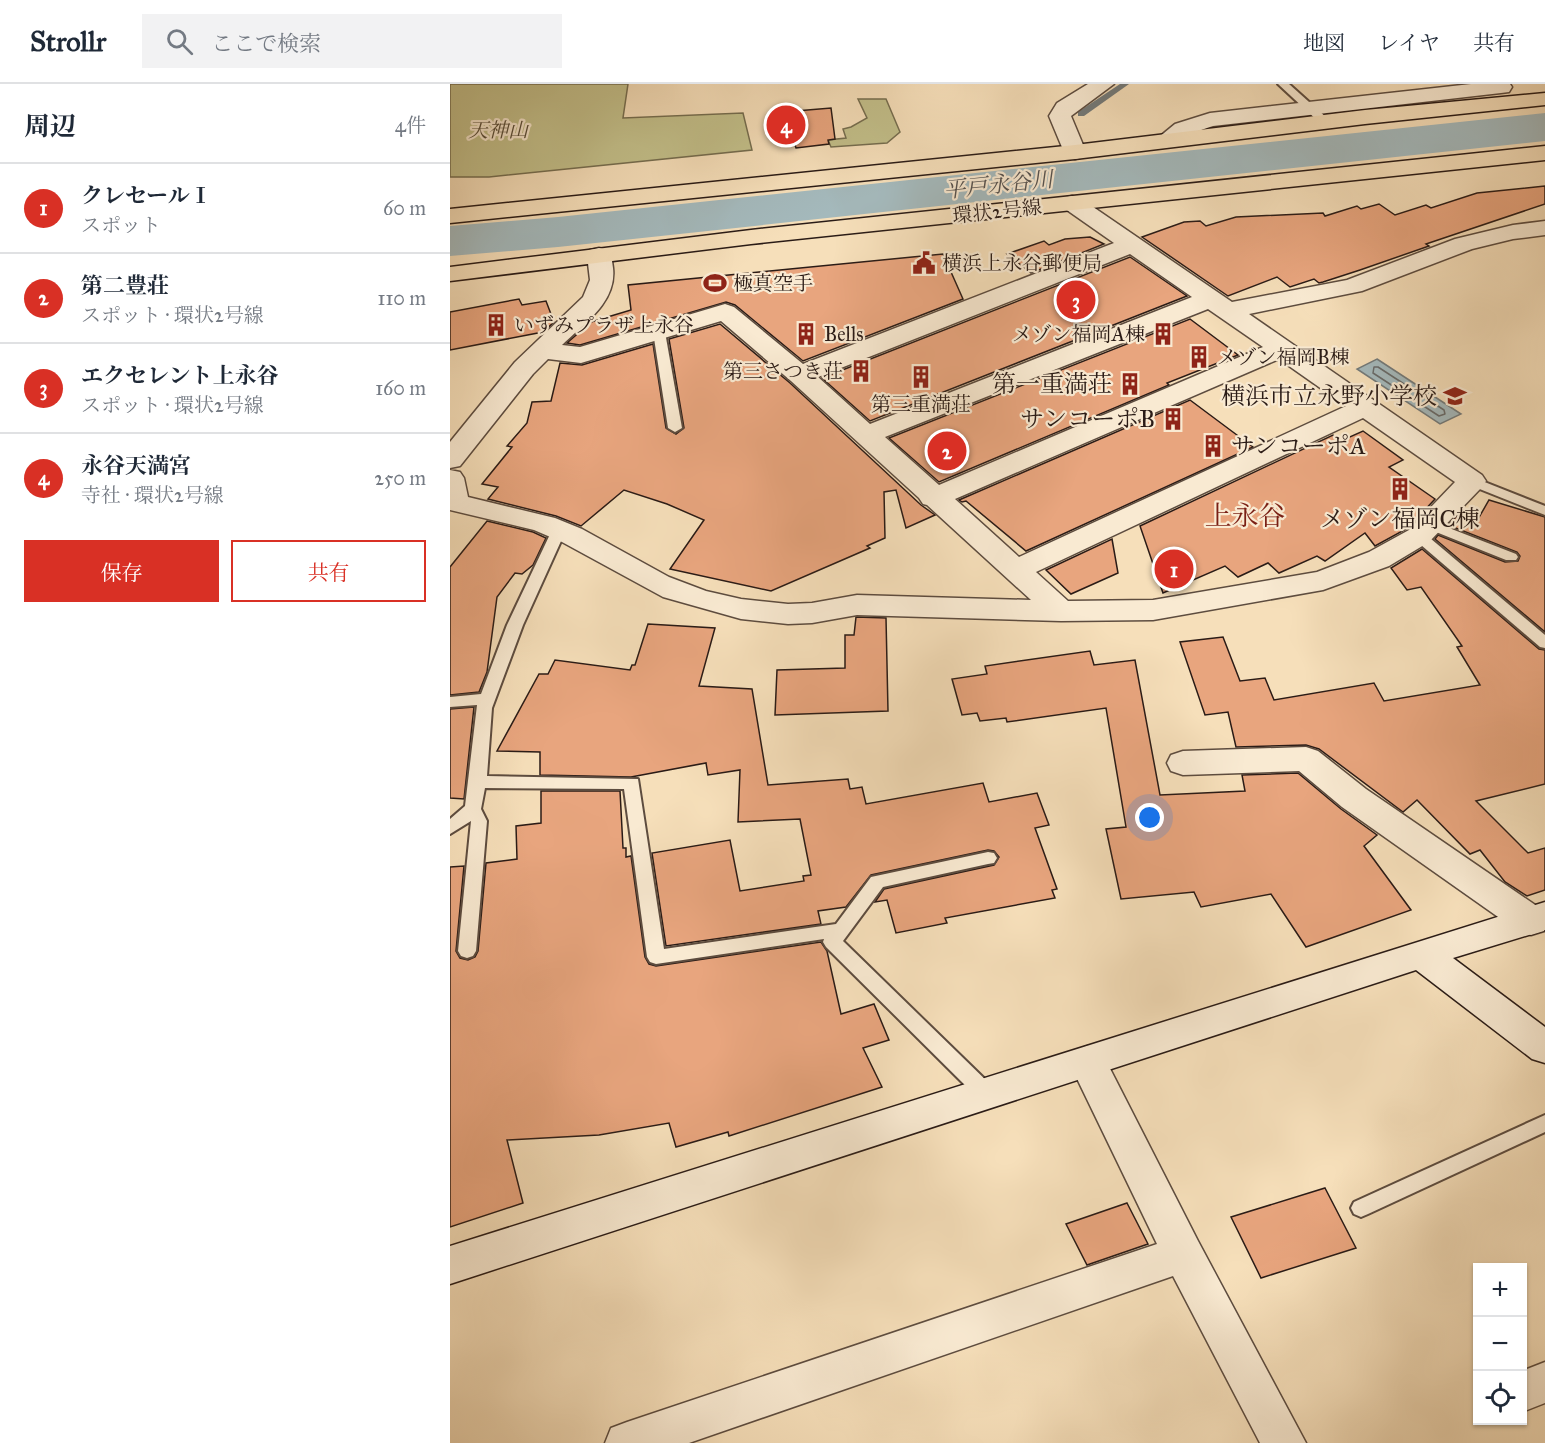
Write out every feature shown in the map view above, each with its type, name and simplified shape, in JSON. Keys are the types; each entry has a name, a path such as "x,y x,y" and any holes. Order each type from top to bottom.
{"main road":[{"path":"450,216 1164,142 1316,115 1545,99"},
{"name":"環状2号線","path":"450,274 599,255 1545,153"}],"street":[{"path":"1075,152 1060,116 1065,108 1103,84"},
{"path":"1316,115 1500,85 1519,102"},
{"path":"452,495 527,517 559,530 674,590 734,608 799,616 832,612 857,605 1061,611 1153,610 1312,582 1379,559 1425,531 1472,482 1072,203"},
{"path":"866,435 1218,305 1353,286 1464,244 1513,232 1545,228"},
{"path":"800,375 1132,244"},
{"path":"450,460 524,368 594,300 602,280 599,255"},
{"path":"543,351 582,355 725,312 800,375 933,498 1061,611"},
{"path":"933,498 1281,349"},
{"path":"1016,570 1365,407"},
{"path":"1183,763 1306,759 1354,798 1538,919"},
{"path":"450,1265 1421,954 1538,919"},
{"path":"1421,954 1545,1048"},
{"path":"1088,1062 1272,1439"},
{"path":"627,1443 1183,1254"},
{"path":"1527,1390 1545,1382"}],"lane":[{"path":"1283,84 1316,115"},
{"path":"659,332 675,428"},
{"path":"1472,482 1545,511"},
{"path":"450,828 472,809 478,782 484,708 515,625 559,530"},
{"path":"1425,531 1511,556"},
{"path":"1425,531 1545,643"},
{"path":"450,702 487,699"},
{"path":"478,782 632,783 656,957 841,930"},
{"path":"467,951 479,821 472,809"},
{"path":"987,1094 832,942 877,882 988,858"},
{"path":"1361,1208 1545,1123"}],"green space":[{"name":"天神山","path":"450,84 628,84 623,118 743,113 752,150 489,177 450,177"},
{"path":"858,99 886,99 900,132 887,143 831,147 828,140 846,138 843,129 867,118"}],"water":[{"path":"1377,359 1461,414 1440,424 1357,369"}],"building":[{"path":"831,108 835,139 828,140 829,144 796,148 784,112"},
{"path":"1545,186 1545,204 1426,244 1429,246 1360,270 1319,283 1314,279 1290,287 1277,277 1228,296 1142,237 1184,222 1200,221 1206,226 1236,217 1323,213 1325,216 1357,206 1361,209 1379,204 1395,215 1426,205 1431,208 1477,193"},
{"path":"1090,237 1104,244 1031,273 1007,254 1044,241 1049,245 1065,239"},
{"path":"943,254 963,299 803,361 735,305 726,302 580,345 567,343 591,322 631,310 628,285"},
{"path":"1130,257 1187,296 870,421 822,378"},
{"name":"いずみプラザ上永谷","path":"519,299 522,305 546,301 554,322 543,332 450,350 450,312"},
{"path":"1190,319 1238,355 1167,383 1169,385 939,482 889,438"},
{"path":"720,324 790,383 921,505 935,515 906,528 896,490 884,492 885,538 867,546 870,548 771,591 670,569 704,520 667,504 624,490 581,526 556,516 488,499 498,487 482,484 512,447 507,446 527,423 532,402 551,401 560,363 582,365 653,344 666,428 676,434 684,428 669,339"},
{"path":"1190,400 1253,447 1026,551 966,501 959,500"},
{"path":"1363,431 1403,460 1389,467 1435,499 1408,528 1375,546 1365,533 1325,561 1317,556 1279,573 1268,563 1238,577 1225,566 1163,593 1140,526 1333,435 1341,441"},
{"path":"1489,500 1545,517 1545,632 1435,539 1438,535 1505,562 1518,561 1520,556 1517,552 1448,525 1458,515 1474,526"},
{"path":"487,521 533,532 546,538 533,565 522,574 515,573 497,597 487,672 479,692 450,695 450,567"},
{"path":"1112,539 1118,573 1071,594 1046,570"},
{"path":"1422,549 1539,649 1545,650 1545,784 1476,801 1528,853 1545,848 1545,890 1527,896 1505,882 1480,850 1470,854 1417,800 1403,812 1319,749 1306,745 1236,747 1228,712 1205,715 1180,642 1223,637 1240,681 1265,678 1274,700 1374,683 1384,701 1480,685 1457,647 1462,646 1421,587 1407,590 1391,568"},
{"path":"856,617 886,618 888,711 775,715 777,670 845,668 845,635 854,635"},
{"path":"648,624 715,628 699,686 752,689 768,785 848,779 850,789 862,787 866,804 983,783 989,802 1037,793 1049,825 1035,828 1057,889 1052,890 1055,898 945,918 947,923 896,933 887,900 875,902 884,889 994,865 999,857 994,851 988,850 871,875 846,907 818,911 821,924 666,946 652,853 730,840 740,891 804,881 803,876 811,875 800,819 738,822 740,770 708,775 706,763 631,777 540,775 540,752 497,751 539,674 548,674 555,660 630,670 632,665 635,665"},
{"path":"1090,651 1094,665 1135,660 1160,795 1245,791 1242,775 1298,773 1377,835 1364,846 1411,910 1306,947 1271,894 1201,907 1194,892 1121,899 1106,829 1126,827 1106,708 1007,722 1006,718 980,721 977,713 962,715 952,679 987,674 985,666"},
{"path":"474,707 464,799 450,798 450,709"},
{"path":"541,791 620,791 623,848 626,848 626,857 631,856 645,957 649,964 656,966 821,942 827,951 841,1014 874,1004 889,1040 863,1048 882,1087 729,1136 728,1132 676,1147 669,1123 599,1135 507,1140 523,1203 450,1227 450,867 464,866 456,951 460,958 468,960 475,957 478,951 486,863 517,859 516,826 541,823"},
{"path":"1325,1188 1356,1248 1261,1278 1231,1217"},
{"path":"1127,1203 1148,1244 1087,1265 1066,1224"}],"waterway":[{"path":"1081,114 1125,84"},
{"name":"平戸永谷川","path":"450,241 558,232 1545,127"}],"place":[{"name":"永谷天満宮","path":"786,125"},
{"name":"横浜上永谷郵便局","path":"924,263"},
{"name":"極真空手","path":"715,283"},
{"name":"エクセレント上永谷","path":"1076,300"},
{"name":"いずみプラザ上永谷","path":"496,325"},
{"name":"Bells","path":"806,334"},
{"name":"メゾン福岡A棟","path":"1163,334"},
{"name":"メゾン福岡B棟","path":"1199,357"},
{"name":"第三さつき荘","path":"861,371"},
{"name":"第三重満荘","path":"921,377"},
{"name":"第一重満荘","path":"1130,384"},
{"name":"横浜市立永野小学校","path":"1455,396"},
{"name":"サンコーポB","path":"1173,419"},
{"name":"サンコーポA","path":"1213,446"},
{"name":"第二豊荘","path":"947,451"},
{"name":"メゾン福岡C棟","path":"1400,489"},
{"name":"クレセールⅠ","path":"1174,569"}],"district":[{"name":"上永谷","path":"1245,516"}]}
